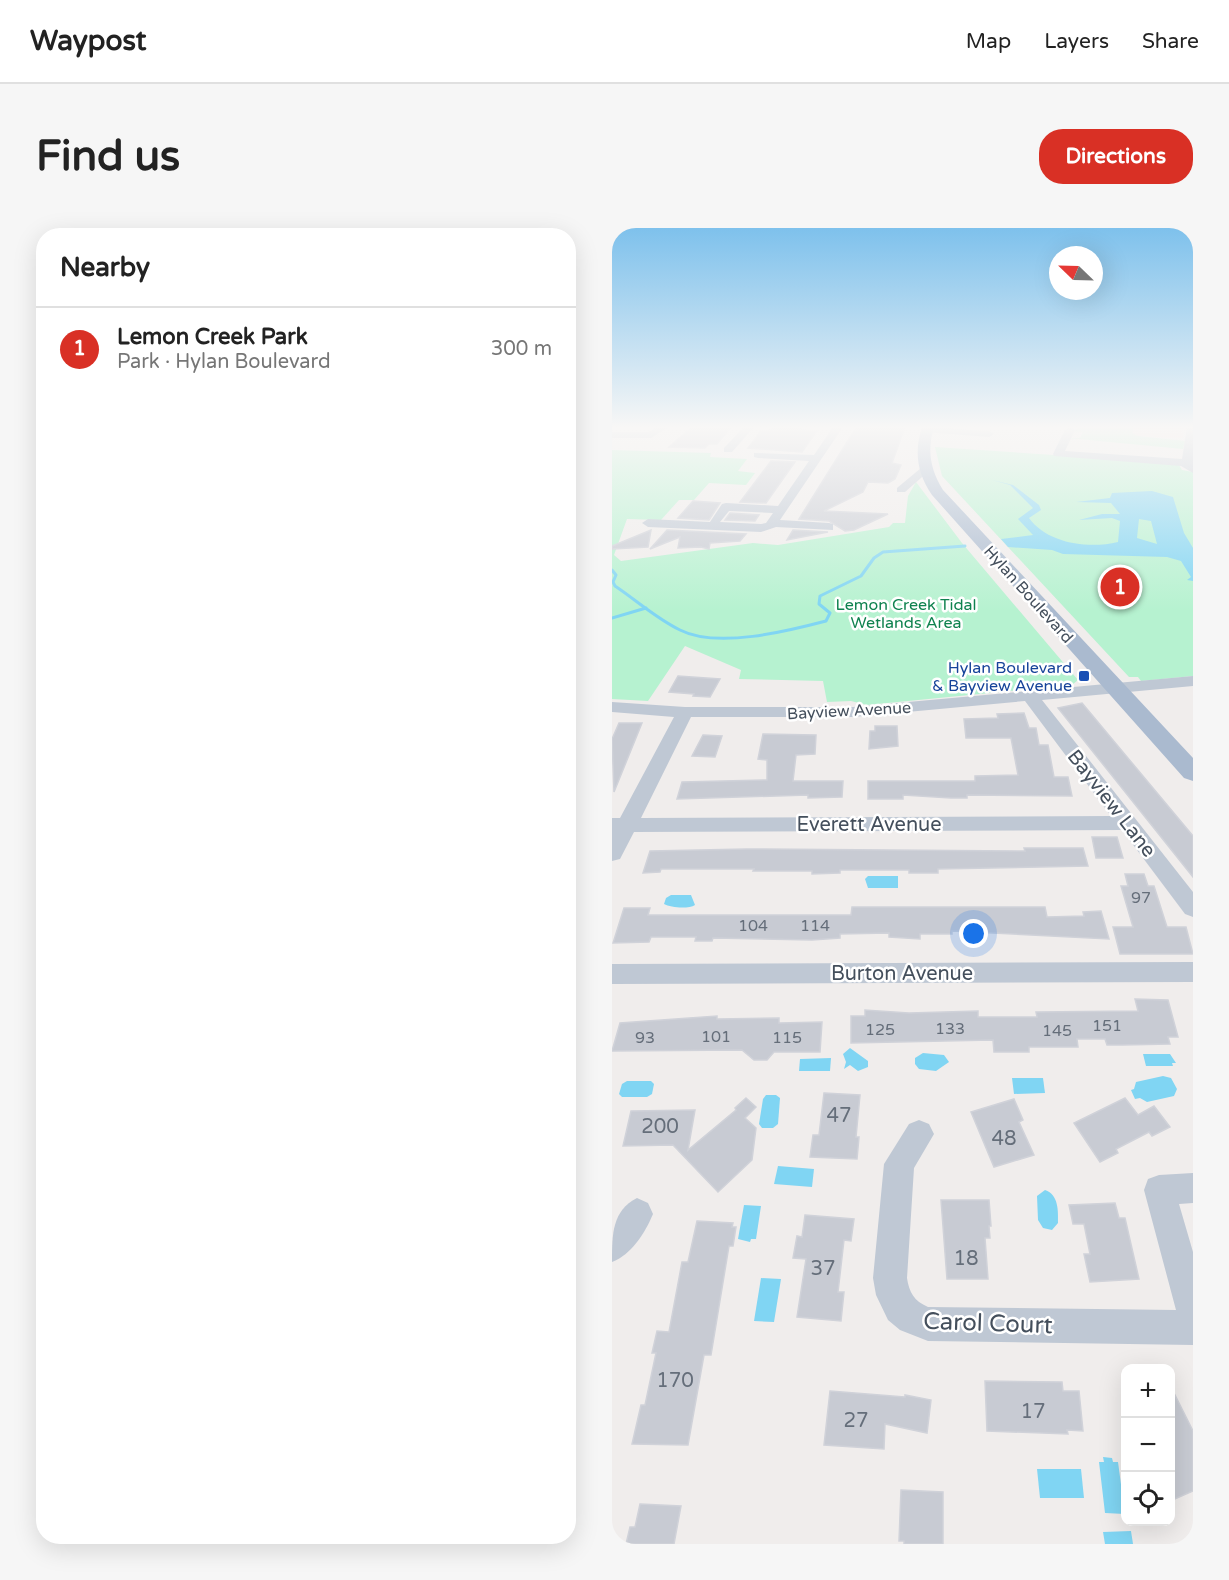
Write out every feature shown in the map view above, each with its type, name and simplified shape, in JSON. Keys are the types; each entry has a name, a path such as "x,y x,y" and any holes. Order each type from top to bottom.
{"main road":[{"name":"Hylan Boulevard","path":"935,488 1193,773"}],"street":[{"path":"769,526 797,488"},
{"path":"715,521 726,507 782,510"},
{"path":"648,523 827,529 836,515"},
{"name":"Bayview Avenue","path":"612,707 685,712 854,712 1193,681"},
{"name":"Bayview Lane","path":"1031,697 1193,908"},
{"path":"612,854 620,825 685,712"},
{"name":"Everett Avenue","path":"620,825 1127,823"},
{"name":"Burton Avenue","path":"612,974 1193,972"},
{"name":"Carol Court","path":"919,1134 899,1164 890,1278 891,1294 899,1310 912,1319 927,1324 1193,1328"},
{"path":"1193,1188 1159,1190 1193,1309"},
{"path":"612,1246 638,1214"}],"green space":[{"name":"Lemon Creek Tidal Wetlands Area","path":"612,488 704,488 694,500 679,500 661,520 627,519 614,555 621,561 753,543 778,545 889,527 893,523 905,523 908,496 912,488 921,488 962,543 1078,680 1072,685 867,705 851,701 827,702 823,681 739,679 741,670 685,646 648,701 612,699"},
{"path":"954,488 1193,488 1193,676 1141,681 1138,677 1129,677"}],"water":[{"path":"1013,488 1017,488 1039,505 1041,510 1029,518 1047,534 1070,542 1095,545 1118,542 1120,521 1112,518 1079,520 1102,514 1120,514 1111,503 1076,502 1110,498 1112,493 1152,491 1173,497 1184,533 1193,548 1193,581 1187,580 1191,577 1181,561 1167,557 1063,554 1052,550 1008,547 1001,539 1033,535 1018,519 1033,508","holes":["1139,519 1151,521 1157,544 1137,538"]},
{"path":"868,876 898,876 898,888 868,888 865,879"},
{"path":"671,895 691,895 695,905 680,907 664,904 666,898"},
{"path":"850,1048 868,1061 868,1067 858,1071 850,1065 844,1069 846,1062 843,1054"},
{"path":"923,1053 944,1055 949,1062 936,1071 919,1069 915,1064 915,1058"},
{"path":"1143,1054 1170,1054 1176,1063 1172,1063 1173,1066 1146,1066"},
{"path":"831,1058 830,1071 799,1071 800,1059"},
{"path":"1163,1076 1171,1078 1177,1089 1174,1096 1147,1102 1140,1098 1135,1099 1131,1090 1134,1089 1136,1082"},
{"path":"1012,1078 1043,1078 1045,1093 1014,1094"},
{"path":"627,1081 651,1081 654,1084 652,1094 647,1097 622,1097 619,1094 622,1084"},
{"path":"766,1095 776,1095 780,1098 778,1124 773,1128 762,1128 759,1124 763,1099"},
{"path":"778,1166 814,1169 812,1187 774,1184"},
{"path":"1045,1190 1053,1196 1058,1209 1058,1223 1052,1230 1043,1228 1038,1220 1037,1196"},
{"path":"744,1205 761,1206 756,1239 751,1239 750,1242 738,1239"},
{"path":"761,1278 781,1279 774,1322 754,1321"},
{"path":"1103,1457 1112,1458 1113,1462 1118,1462 1121,1514 1105,1513 1099,1462 1104,1462"},
{"path":"1037,1469 1081,1469 1084,1498 1040,1498"},
{"path":"1131,1531 1133,1544 1105,1544 1103,1532"}],"building":[{"path":"750,488 776,488 766,503 740,502"},
{"path":"818,488 865,488 863,492 824,511 888,514 854,530 845,531 829,521 799,519"},
{"path":"693,501 720,503 709,520 678,518"},
{"path":"730,513 759,515 755,521 725,520"},
{"path":"651,530 648,547 612,549 612,546"},
{"path":"667,530 746,534 740,541 710,543 709,549 678,548 680,537 650,549"},
{"path":"793,530 828,532 787,540"},
{"path":"678,676 720,679 710,697 693,696 694,694 669,692"},
{"path":"1082,703 1193,836 1193,877 1058,708"},
{"path":"1024,713 1029,728 1036,728 1039,745 1048,745 1054,777 1068,777 1072,796 967,795 967,798 951,798 903,795 903,799 868,799 868,781 975,781 975,776 1018,775 1011,738 966,738 964,719 998,718 997,714"},
{"path":"619,723 642,723 614,792 612,739"},
{"path":"875,726 897,726 898,746 869,749 870,731 875,731"},
{"path":"763,734 816,735 815,754 796,755 793,781 843,781 842,797 808,798 808,795 677,799 682,782 767,780 767,760 758,759"},
{"path":"703,735 722,736 715,757 692,756"},
{"path":"1092,837 1117,837 1123,858 1096,858"},
{"path":"1024,848 1083,848 1088,866 938,869 938,873 909,873 909,870 840,870 840,873 812,874 812,871 753,871 754,869 661,869 660,872 643,873 650,851 747,849 1025,851"},
{"path":"1125,874 1144,874 1148,886 1154,886 1167,927 1186,927 1193,954 1120,954 1113,927 1133,927 1121,886 1128,886"},
{"path":"852,907 1045,907 1047,917 1084,916 1083,912 1101,911 1109,939 952,931 952,934 920,934 920,939 889,937 889,933 840,934 840,938 812,940 713,938 712,941 695,941 696,937 651,937 649,942 613,943 624,908 650,908 648,915 851,915"},
{"path":"1135,999 1168,1000 1178,1037 1168,1037 1170,1044 1122,1045 1107,1045 1105,1039 1077,1039 1078,1047 1029,1047 1029,1052 994,1052 993,1040 851,1043 851,1016 865,1016 865,1010 909,1013 978,1011 978,1017 1037,1017 1036,1012 1138,1011"},
{"path":"717,1016 717,1019 779,1018 779,1023 822,1022 820,1052 774,1052 767,1060 754,1060 742,1050 612,1051 620,1023"},
{"path":"824,1093 860,1095 856,1137 859,1137 857,1159 810,1157 813,1135 819,1135"},
{"path":"746,1098 756,1107 745,1118 756,1128 752,1160 718,1192 673,1145 623,1146 631,1111 695,1110 688,1150 736,1110 735,1108"},
{"path":"1125,1098 1138,1115 1154,1106 1170,1127 1152,1136 1149,1132 1116,1149 1118,1153 1100,1162 1074,1123"},
{"path":"1014,1099 1023,1120 1019,1122 1034,1155 994,1167 971,1112"},
{"path":"941,1200 989,1200 990,1238 985,1238 988,1279 947,1279"},
{"path":"1115,1203 1119,1218 1125,1218 1139,1279 1090,1282 1084,1254 1090,1254 1084,1224 1073,1224 1069,1205"},
{"path":"805,1215 854,1219 851,1241 844,1240 838,1292 844,1292 841,1321 797,1317 806,1259 793,1258 797,1236 802,1237"},
{"path":"697,1221 733,1223 732,1227 736,1227 733,1246 729,1246 711,1355 704,1355 688,1445 632,1444 641,1405 645,1405 656,1353 652,1353 657,1331 669,1332 682,1262 688,1262"},
{"path":"985,1381 1062,1382 1063,1391 1079,1391 1083,1431 1067,1430 1068,1434 987,1431"},
{"path":"830,1391 905,1397 905,1395 931,1400 927,1433 885,1424 884,1449 824,1445"},
{"path":"1175,1395 1193,1431 1193,1491 1175,1499"},
{"path":"901,1490 943,1492 943,1544 904,1544 904,1541 899,1541"},
{"path":"640,1504 681,1506 674,1544 626,1544 630,1527 635,1527"}],"waterway":[{"path":"646,608 671,626 695,635 732,638 773,633 826,621 830,613 819,604 820,596 861,576 874,558 883,552 965,546"},
{"path":"612,570 616,575 613,582 615,586 646,608"},
{"path":"612,618 646,608"}],"place":[{"name":"Lemon Creek Park","path":"1120,587"},
{"name":"Hylan Boulevard & Bayview Avenue","path":"1084,676"}]}
